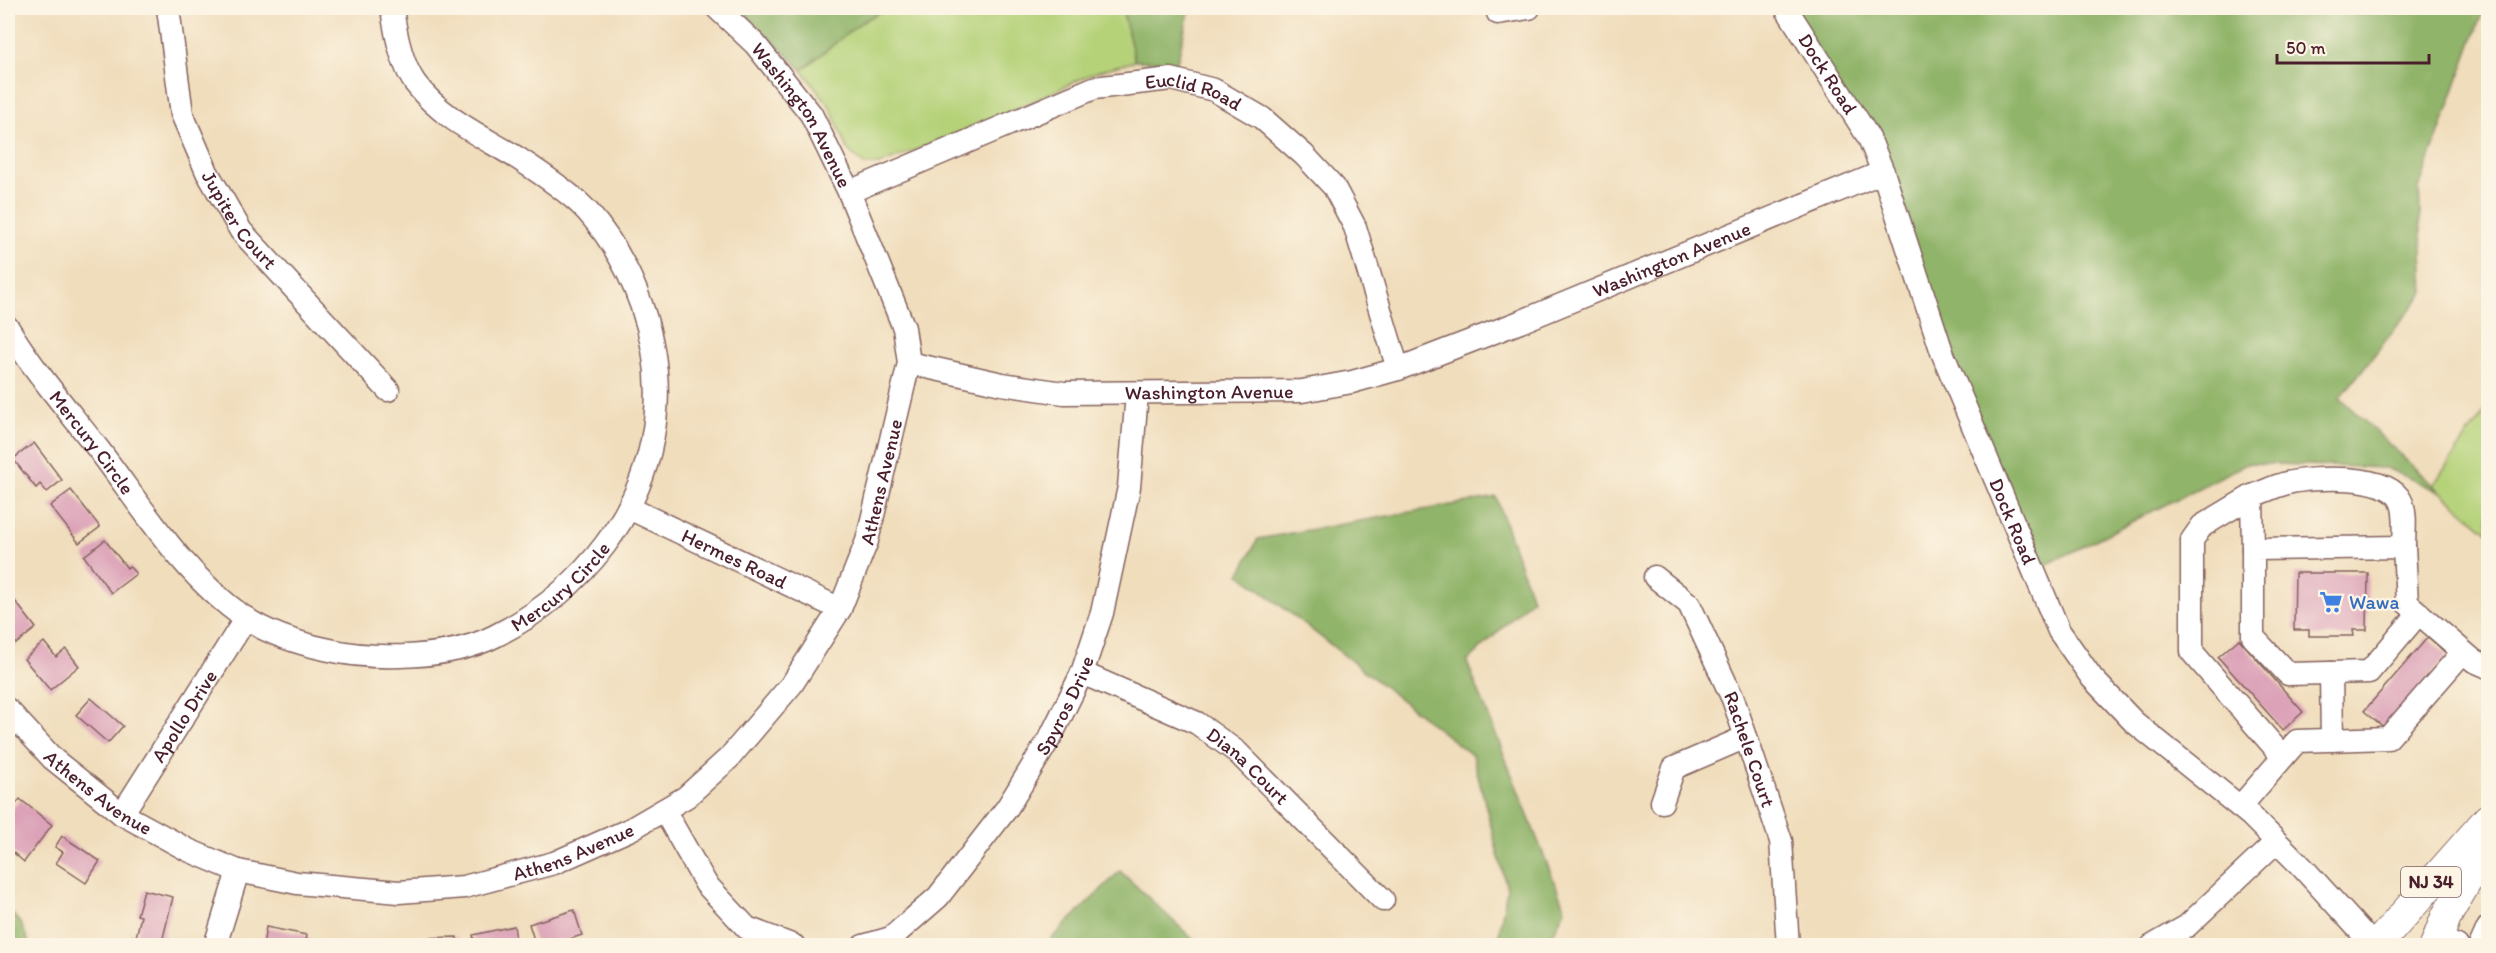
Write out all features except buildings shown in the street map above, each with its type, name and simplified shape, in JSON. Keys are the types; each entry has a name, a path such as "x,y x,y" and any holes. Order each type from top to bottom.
{"main road":[{"name":"NJ 34","path":"2375,945 2488,819"},
{"path":"2444,943 2446,917 2485,858"}],"street":[{"name":"Jupiter Court","path":"168,8 182,114 207,172 241,231 388,390"},
{"name":"Mercury Circle","path":"8,328 198,578 246,618 295,642 356,657 429,655 493,638 556,598 596,559 629,508 647,465 655,422 655,362 641,302 619,255 586,210 523,162 443,114 413,81 403,57 392,8"},
{"name":"Washington Avenue","path":"717,8 755,44 811,114 849,192 904,328 909,363 1002,384 1064,393 1302,391 1352,382 1398,369 1520,322 1883,172"},
{"path":"1498,13 1529,8"},
{"name":"Dock Road","path":"1786,8 1857,117 1883,172 1941,352 2059,631 2092,678 2134,722 2240,807 2375,945"},
{"name":"Euclid Road","path":"849,192 1094,88 1171,79 1214,90 1262,118 1304,155 1334,187 1354,227 1398,369"},
{"name":"Athens Avenue","path":"8,710 53,759 122,814 188,850 238,871 297,883 399,892 464,887 555,863 631,829 686,797 729,758 792,684 840,609 867,541 909,363"},
{"name":"Spyros Drive","path":"863,945 891,938 938,897 1007,808 1051,736 1082,673 1102,613 1129,487 1137,394"},
{"path":"2283,757 2192,652 2193,540 2202,526 2252,496 2295,482 2365,480 2379,482 2400,498 2403,508 2407,603 2474,662 2488,667"},
{"path":"2252,496 2253,637 2288,674 2369,672 2419,613"},
{"name":"Hermes Road","path":"629,508 840,609"},
{"path":"2253,549 2404,547"},
{"name":"Rachele Court","path":"1655,577 1689,604 1733,699 1781,841 1788,945"},
{"name":"Apollo Drive","path":"122,814 246,618"},
{"path":"2240,807 2297,741 2388,738 2463,652"},
{"name":"Diana Court","path":"1082,673 1197,723 1237,752 1383,900"},
{"path":"2331,673 2332,740"},
{"path":"1662,802 1674,768 1746,737"},
{"path":"664,810 706,885 747,928 794,945"},
{"path":"2152,945 2187,926 2276,842"},
{"path":"215,945 238,871"},
{"path":"2480,945 2488,928"}],"green space":[{"path":"739,8 887,8 860,23 802,70"},
{"path":"887,8 1122,8 1135,61 1096,72 1012,111 879,165 864,165 848,150 829,105 802,70 860,23"},
{"path":"1122,8 1190,8 1177,62 1135,61"},
{"path":"1777,8 2484,8 2419,188 2424,292 2340,398 2440,492 2386,468 2248,463 2036,570 1851,115"},
{"path":"2488,407 2488,532 2433,485"},
{"path":"1496,497 1532,599 1467,662 1565,909 1548,945 1497,945 1507,889 1473,756 1240,574 1258,539"},
{"path":"1120,871 1199,945 1045,945"},
{"path":"8,909 21,924 30,945 8,945"}],"place":[{"name":"Wawa","path":"2331,602"}]}
